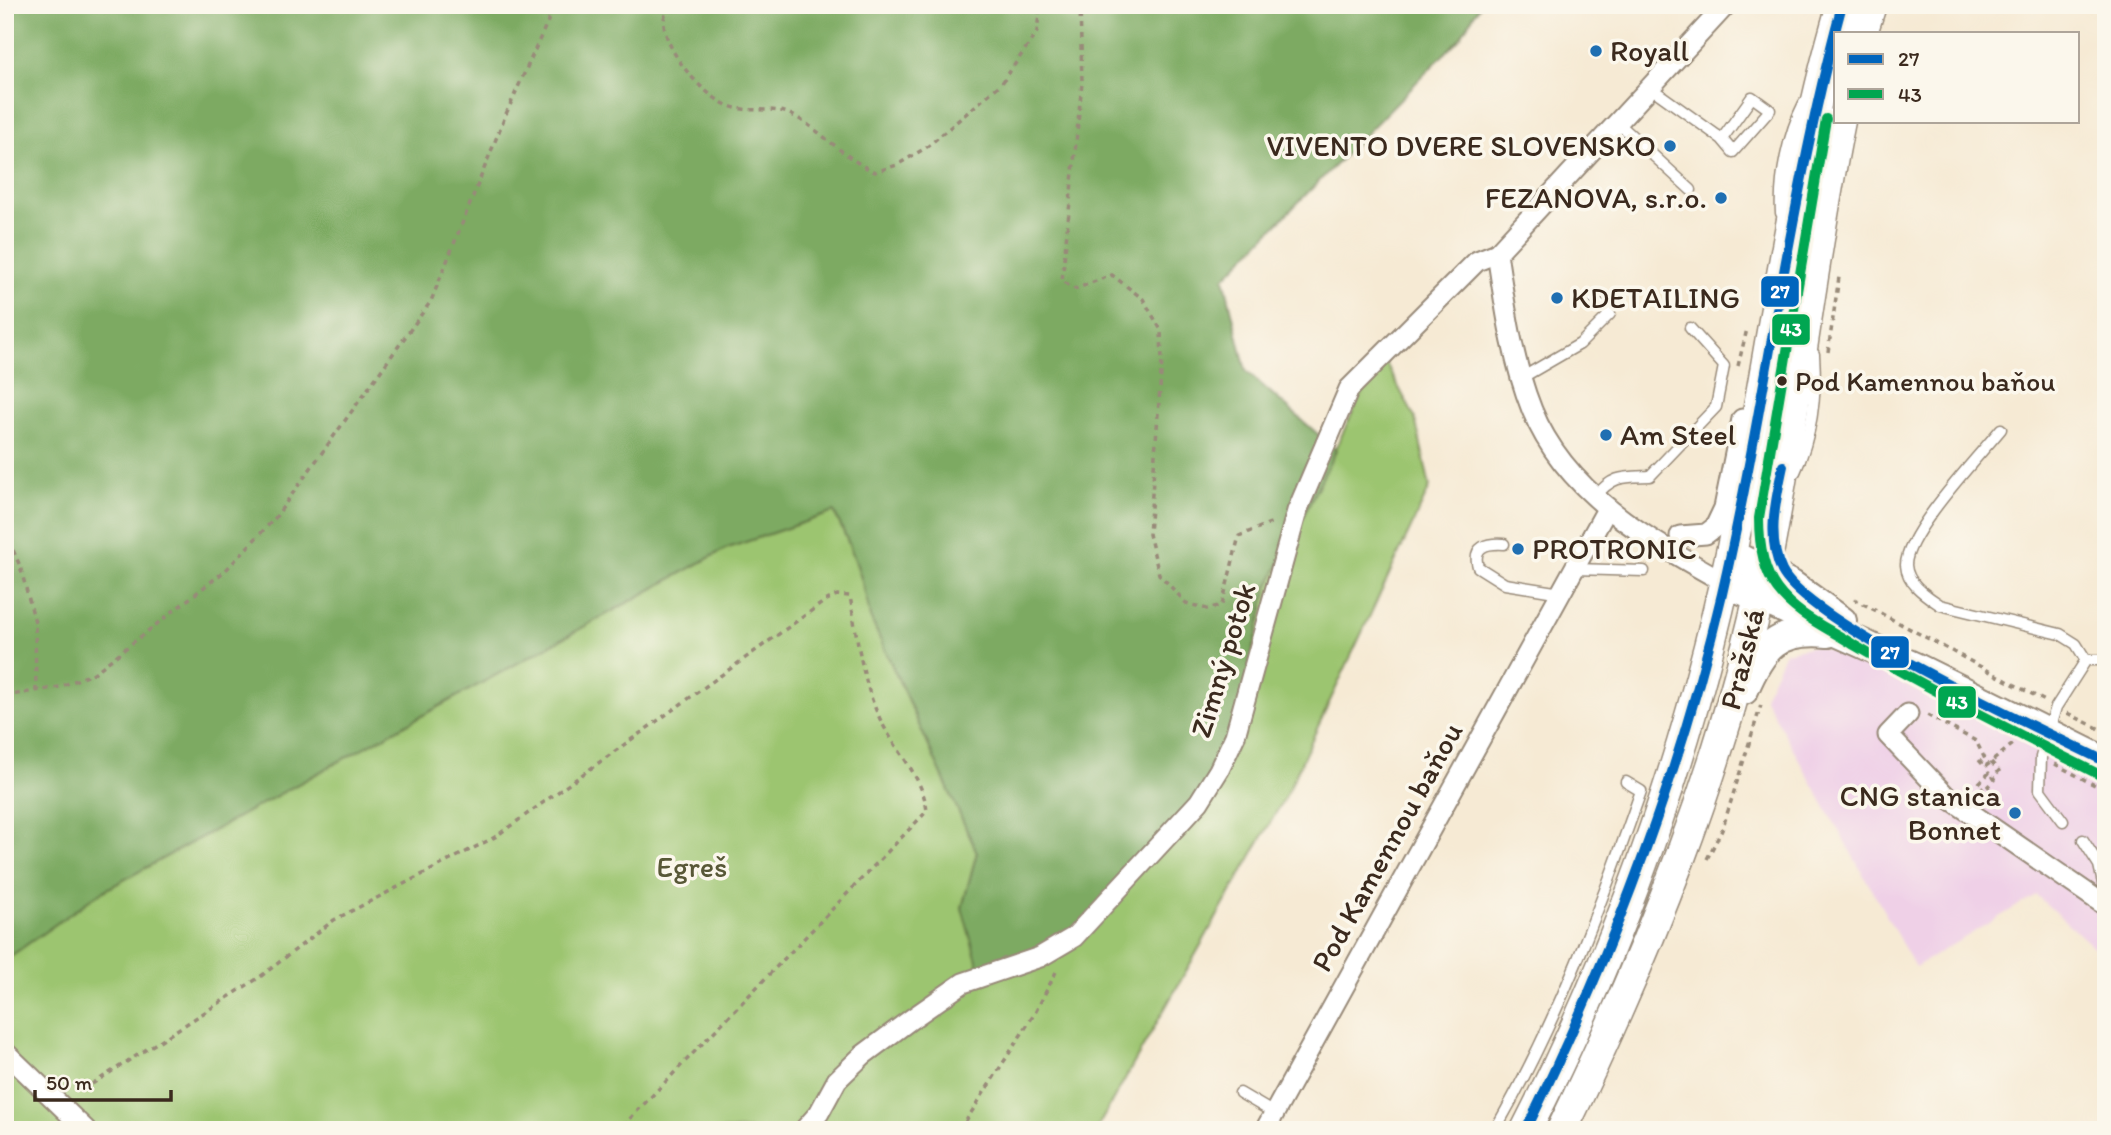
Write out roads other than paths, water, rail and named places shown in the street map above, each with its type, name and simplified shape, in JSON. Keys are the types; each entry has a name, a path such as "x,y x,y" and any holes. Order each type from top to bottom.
{"main road":[{"name":"Pražská","path":"1526,1130 1606,963 1649,850 1696,695 1727,568 1761,318 1783,257 1827,55 1842,5"},
{"path":"1862,32 1871,5"},
{"name":"Pražská","path":"1562,1130 1617,1017 1695,819 1719,747 1761,583 1840,122"}],"street":[{"path":"1726,5 1497,253 1508,329 1532,411 1566,468 1601,503 1632,526 1761,583 1837,634 1916,667 2106,762"},
{"name":"Zimný potok","path":"804,1130 818,1113 837,1080 863,1055 910,1020 963,983 1040,957 1074,937 1199,802 1219,770 1235,736 1297,511 1349,389 1477,261 1497,253"},
{"name":"Pražská","path":"1680,536 1706,534 1720,520 1761,318"},
{"name":"Pod Kamennou baňou","path":"1270,1121 1561,593 1601,503"},
{"path":"1773,519 1774,550 1792,585 1819,606 1916,667"},
{"path":"1632,526 1680,536 1727,568"},
{"path":"1761,583 1792,585"},
{"path":"1719,747 1756,661 1767,647 1796,633 1837,634"},
{"path":"1916,716 1888,735 1946,796 2106,906"},
{"path":"5,1052 86,1130"}],"lane":[{"path":"1651,88 1721,139 1733,152 1770,110 1752,97 1721,139"},
{"path":"1618,123 1691,190"},
{"path":"1522,377 1580,344 1610,314 1593,298"},
{"name":"Pod Kamennou baňou","path":"1601,503 1607,482 1621,477 1650,476 1716,407 1724,366 1690,328"},
{"path":"2001,429 1920,528 1909,551 1906,567 1912,581 1940,605 2060,634 2076,644 2086,660"},
{"path":"1504,544 1486,544 1479,549 1475,558 1478,567 1487,576 1504,584 1561,593"},
{"path":"1573,569 1644,571"},
{"path":"2086,660 2106,660"},
{"path":"2063,821 2040,790 2048,732 2086,660"},
{"path":"1495,1130 1565,995 1599,913 1641,791 1626,782"},
{"path":"2083,840 2102,867 2106,897"},
{"path":"1240,1093 1270,1121"}],"place":[{"name":"Royall","path":"1596,51"},
{"name":"VIVENTO DVERE SLOVENSKO","path":"1670,146"},
{"name":"FEZANOVA, s.r.o.","path":"1721,198"},
{"name":"KDETAILING","path":"1557,298"},
{"name":"Pod Kamennou baňou","path":"1782,381"},
{"name":"Am Steel","path":"1606,435"},
{"name":"PROTRONIC","path":"1518,549"},
{"name":"CNG stanica Bonnet","path":"2015,813"}],"park label":[{"name":"Egreš","path":"692,867"}]}
